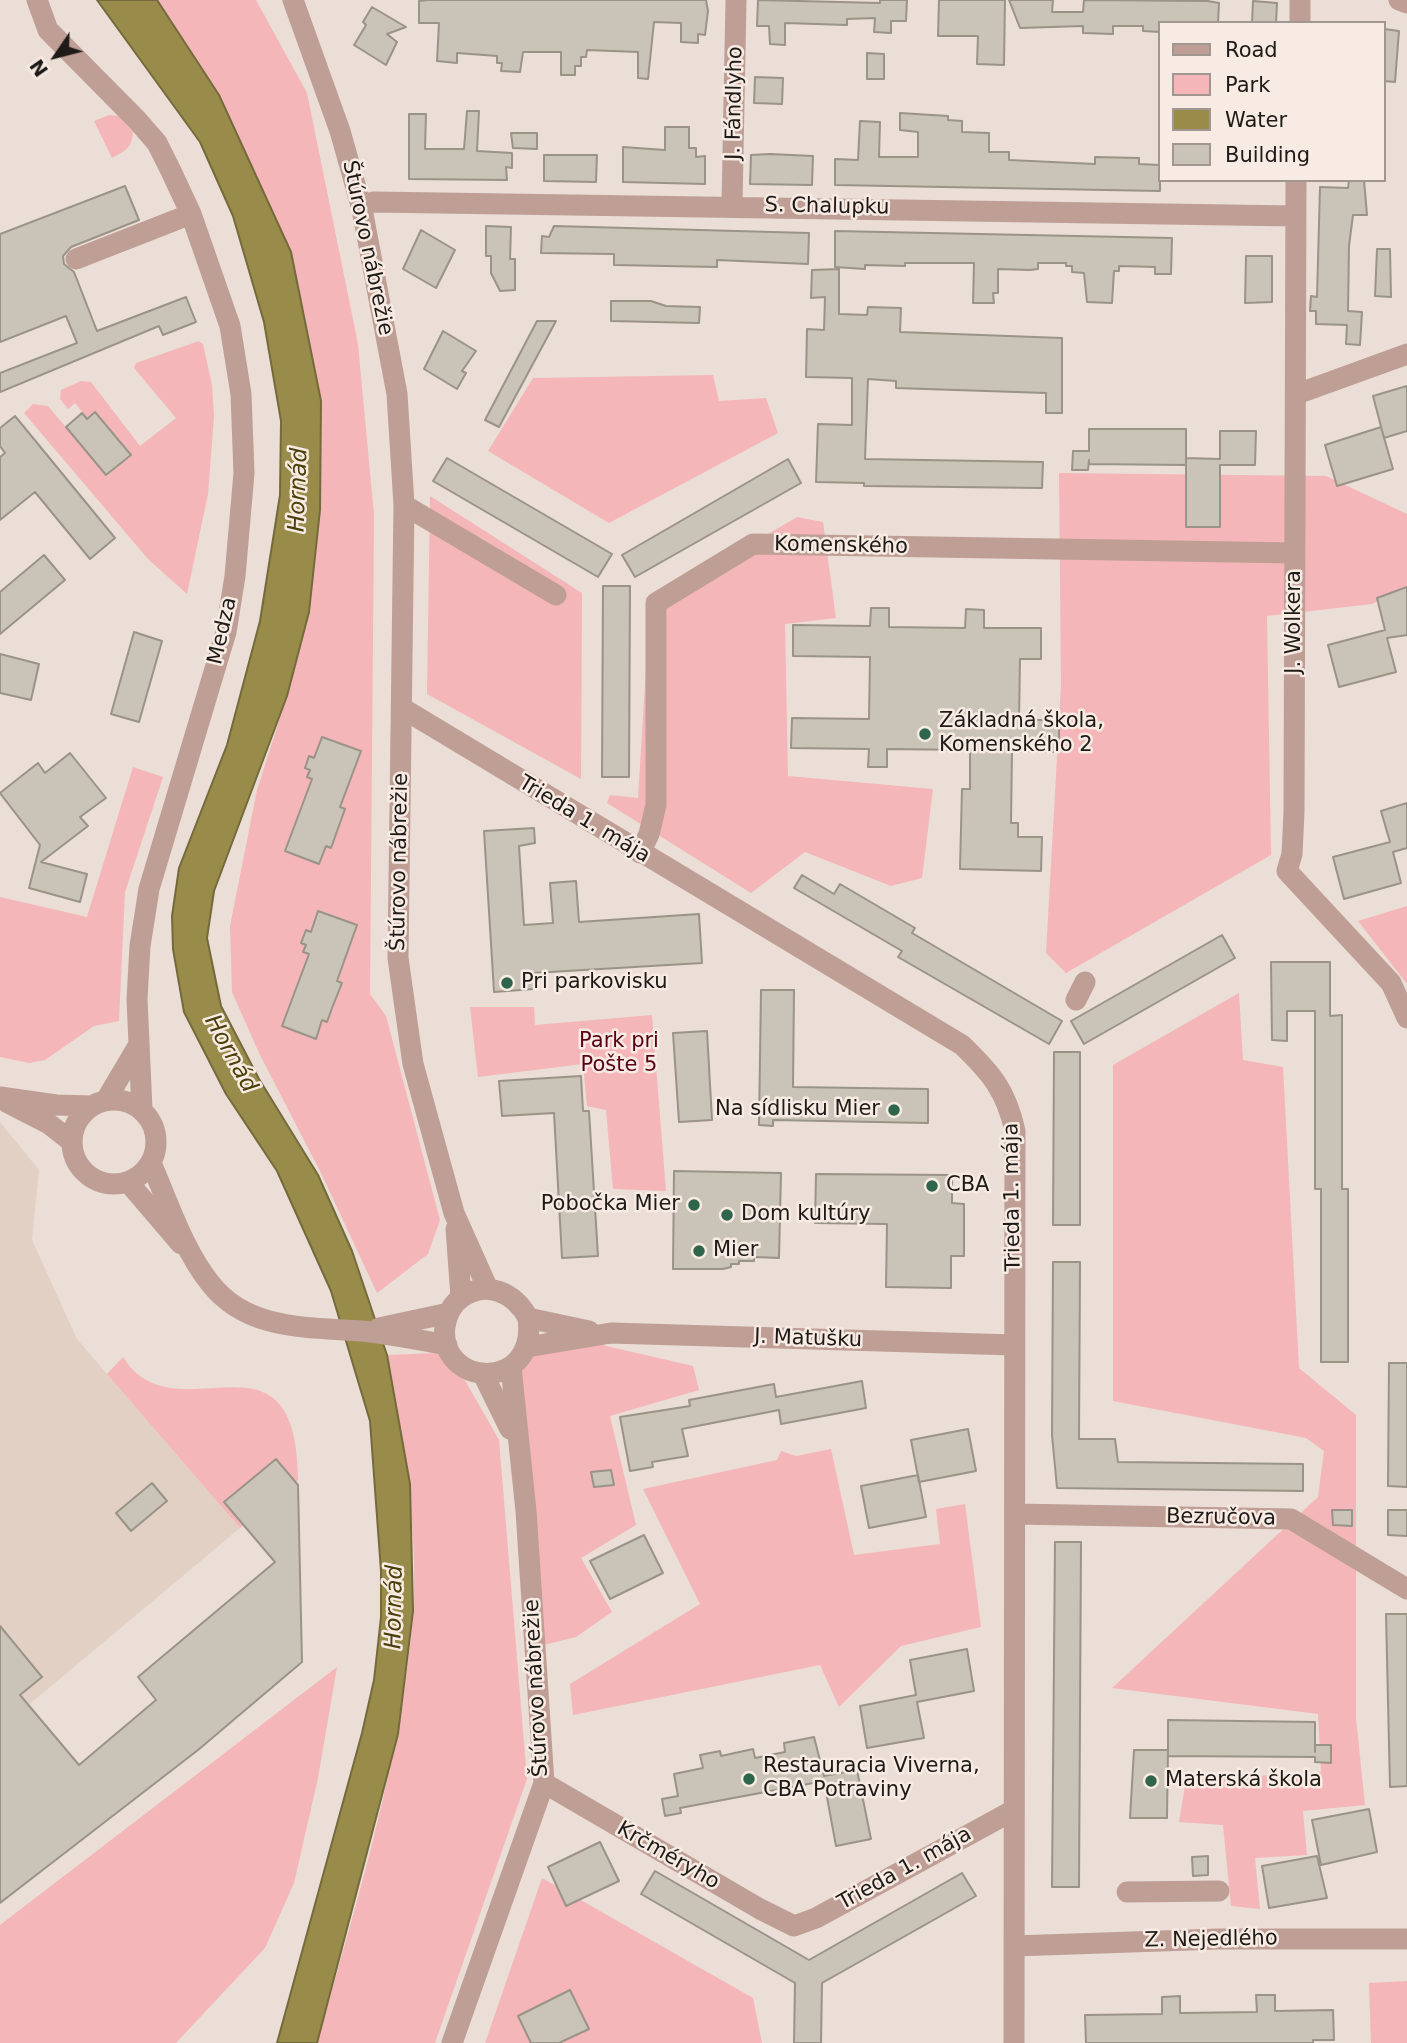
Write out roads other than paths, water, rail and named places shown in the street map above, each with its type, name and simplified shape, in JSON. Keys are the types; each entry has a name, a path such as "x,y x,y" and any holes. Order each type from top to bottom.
{"street":[{"name":"Medza","path":"37,0 48,30 114,93 157,143 191,214 230,327 241,394 244,473 235,576 226,632 149,889 140,946 138,1046 142,1110"},
{"name":"Štúrovo nábrežie","path":"293,0 340,131 360,205 375,269 397,394 404,505 398,958 410,1054 454,1213"},
{"name":"J. Fándlyho","path":"732,205 736,0"},
{"path":"1300,0 1300,21"},
{"path":"1399,0 1407,3"},
{"name":"J. Wolkera","path":"1296,182 1294,812 1292,854 1287,871 1391,983 1407,1018"},
{"name":"S. Chalupku","path":"360,205 374,202 732,205 1295,216"},
{"path":"76,259 191,214"},
{"path":"1297,394 1407,354"},
{"path":"404,505 556,595"},
{"name":"Komenského","path":"640,853 649,834 656,805 656,603 753,544 1295,553"},
{"name":"Trieda 1. mája","path":"402,708 962,1045 990,1072 1009,1102 1015,1131 1014,2043"},
{"path":"0,1097 56,1105 99,1103 118,1100 142,1110 151,1121 156,1134 156,1149 145,1171 128,1182 115,1184 92,1178 78,1163 72,1142 74,1128 99,1103 138,1046"},
{"path":"0,1097 49,1124 72,1142"},
{"path":"151,1163 196,1261 210,1284 236,1308 270,1323 362,1331 410,1329 455,1305 488,1289 513,1297 528,1318 530,1333 527,1347 511,1367 498,1373 483,1374 461,1365 447,1345 445,1335 455,1305 454,1213"},
{"path":"128,1182 196,1261"},
{"path":"454,1213 488,1289"},
{"path":"528,1318 601,1334"},
{"path":"410,1329 447,1345"},
{"path":"527,1347 601,1334"},
{"name":"J. Matušku","path":"601,1334 1014,1345"},
{"name":"Štúrovo nábrežie","path":"452,2043 544,1783 526,1511 511,1367"},
{"path":"483,1374 518,1445"},
{"name":"Bezručova","path":"1015,1514 1291,1519 1407,1589"},
{"name":"Krčméryho","path":"544,1783 760,1909 794,1926"},
{"name":"Trieda 1. mája","path":"794,1926 816,1918 1014,1810"},
{"path":"1127,1892 1219,1891"},
{"name":"Z. Nejedlého","path":"1014,1946 1219,1939 1407,1939"}],"water":[{"name":"Hornád","path":"97,0 157,0 219,95 291,252 321,401 320,510 309,612 287,696 214,891 207,938 221,1006 259,1079 318,1175 352,1251 387,1355 410,1484 413,1611 398,1734 317,2043 277,2043 374,1680 381,1617 381,1571 370,1421 331,1291 277,1171 226,1094 184,1012 173,949 172,916 179,868 227,745 260,621 280,495 281,421 264,322 233,216 200,142"}],"place":[{"name":"Základná škola, Komenského 2","path":"925,734"},
{"name":"Pri parkovisku","path":"507,983"},
{"name":"Na sídlisku Mier","path":"894,1110"},
{"name":"CBA","path":"932,1186"},
{"name":"Pobočka Mier","path":"694,1205"},
{"name":"Dom kultúry","path":"727,1215"},
{"name":"Mier","path":"699,1251"},
{"name":"Restauracia Viverna, CBA Potraviny","path":"749,1779"},
{"name":"Materská škola","path":"1151,1781"}],"park label":[{"name":"Park pri Pošte 5","path":"619,1054"}]}
